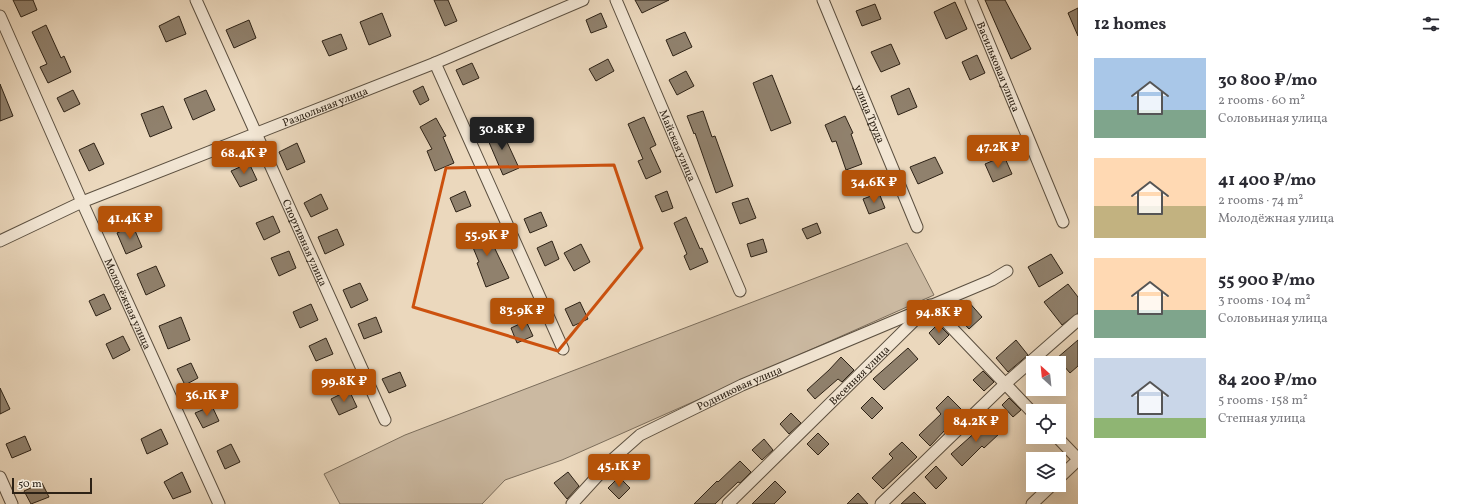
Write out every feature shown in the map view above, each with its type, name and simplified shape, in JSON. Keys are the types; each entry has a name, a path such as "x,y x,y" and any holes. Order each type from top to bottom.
{"street":[{"name":"Спортивная улица","path":"196,0 385,420"},
{"name":"Раздольная улица","path":"0,241 82,202 435,63 583,0"},
{"name":"Майская улица","path":"616,0 740,291"},
{"name":"улица Труда","path":"822,0 917,227"},
{"name":"Васильковая улица","path":"971,0 1062,222"},
{"name":"Молодёжная улица","path":"0,16 82,202 219,504"},
{"path":"435,63 563,349"},
{"name":"Весенняя улица","path":"728,504 930,305 992,280 1007,271"},
{"path":"930,305 1026,406"},
{"name":"Родниковая улица","path":"572,504 614,458 640,436 742,385 930,305"},
{"path":"881,504 1005,384 1078,320"},
{"path":"1064,444 1078,459 1066,471"},
{"path":"0,477 12,504"},
{"path":"1032,504 1045,492"}],"highlighted area":[{"path":"614,165 642,248 558,351 413,307 446,168"}],"shaded area":[{"path":"907,243 934,295 562,460 505,480 482,504 340,504 324,474 405,435"}],"building":[{"path":"13,0 33,0 37,10 21,17"},
{"path":"434,0 448,0 457,21 445,26"},
{"path":"635,0 669,0 642,13"},
{"path":"985,0 1005,0 1031,49 1011,59"},
{"path":"955,2 967,29 946,39 934,12"},
{"path":"875,4 881,19 862,26 856,11"},
{"path":"1078,8 1078,36 1068,13"},
{"path":"382,13 391,36 369,45 360,22"},
{"path":"601,13 607,27 591,33 586,20"},
{"path":"179,16 186,34 166,42 159,26"},
{"path":"249,20 256,38 234,48 226,30"},
{"path":"46,25 61,58 64,56 71,72 48,83 40,67 47,64 32,32"},
{"path":"685,32 692,47 673,56 666,40"},
{"path":"341,34 347,49 329,56 322,41"},
{"path":"891,44 900,64 881,72 871,52"},
{"path":"977,55 985,73 970,80 962,62"},
{"path":"608,59 614,71 596,81 589,69"},
{"path":"472,63 479,78 463,85 456,70"},
{"path":"686,71 694,86 677,95 669,80"},
{"path":"772,75 791,123 771,131 753,83"},
{"path":"0,84 13,116 0,121"},
{"path":"423,86 429,100 420,105 413,91"},
{"path":"909,88 917,107 898,115 891,96"},
{"path":"73,90 80,104 64,112 57,98"},
{"path":"206,90 215,110 193,120 184,99"},
{"path":"163,106 172,128 150,137 141,114"},
{"path":"703,111 712,137 715,136 733,186 716,193 695,133 694,134 687,116"},
{"path":"845,116 853,133 851,134 862,164 846,170 836,141 832,142 825,125"},
{"path":"644,117 656,145 650,148 661,172 646,179 638,161 643,159 628,124"},
{"path":"436,118 446,136 443,137 454,163 435,171 427,151 432,149 420,127"},
{"path":"500,127 519,168 503,175 485,133"},
{"path":"94,143 104,164 89,171 79,150"},
{"path":"297,143 305,162 287,170 279,152"},
{"path":"1004,156 1012,174 993,182 985,164"},
{"path":"935,157 943,173 918,184 910,167"},
{"path":"249,163 257,180 240,187 231,171"},
{"path":"465,191 471,206 456,212 450,198"},
{"path":"667,191 673,208 662,212 655,196"},
{"path":"879,193 885,208 869,214 863,199"},
{"path":"321,194 328,209 311,217 304,203"},
{"path":"748,198 756,218 740,224 732,203"},
{"path":"541,212 547,226 530,233 524,219"},
{"path":"273,216 280,232 264,240 256,223"},
{"path":"686,217 700,249 702,248 708,262 690,270 684,256 687,254 674,223"},
{"path":"817,223 821,233 807,239 802,229"},
{"path":"133,226 142,247 126,254 117,233"},
{"path":"484,226 509,278 486,287 477,263 479,262 467,233"},
{"path":"337,229 344,245 325,254 318,237"},
{"path":"763,239 767,252 751,257 747,244"},
{"path":"552,241 559,259 545,266 537,248"},
{"path":"581,244 590,262 574,271 564,253"},
{"path":"289,251 296,268 279,276 271,258"},
{"path":"1051,254 1063,273 1039,287 1028,267"},
{"path":"156,266 165,286 146,295 137,274"},
{"path":"360,283 368,300 351,308 343,290"},
{"path":"1068,284 1078,297 1078,313 1062,325 1044,302"},
{"path":"104,294 111,309 96,316 89,301"},
{"path":"967,300 982,317 969,329 953,312"},
{"path":"580,302 588,319 573,326 565,309"},
{"path":"311,304 318,320 300,328 293,312"},
{"path":"181,317 190,340 168,349 159,326"},
{"path":"376,317 382,332 364,339 358,324"},
{"path":"526,321 533,336 517,343 511,328"},
{"path":"938,324 949,335 939,345 929,333"},
{"path":"123,336 130,350 113,359 106,344"},
{"path":"326,338 333,354 316,361 309,346"},
{"path":"1016,340 1028,355 1008,372 996,358"},
{"path":"1078,340 1078,366 1070,373 1066,368 1066,356 1059,356"},
{"path":"908,348 918,359 884,390 873,379"},
{"path":"841,357 854,370 842,382 838,379 815,399 807,390"},
{"path":"191,363 198,378 185,385 177,369"},
{"path":"983,371 994,382 984,391 973,380"},
{"path":"400,372 406,386 389,393 382,379"},
{"path":"0,388 10,409 0,414"},
{"path":"349,390 357,407 339,415 331,399"},
{"path":"948,396 963,411 930,446 919,435 941,414 936,408"},
{"path":"872,397 883,408 872,419 861,408"},
{"path":"1009,398 1021,410 1013,417 1002,405"},
{"path":"212,406 219,421 203,428 195,413"},
{"path":"791,413 801,423 789,434 780,424"},
{"path":"988,421 1000,433 984,448 982,446 962,466 951,454"},
{"path":"161,429 168,444 147,454 141,439"},
{"path":"818,433 829,444 818,455 807,444"},
{"path":"25,436 31,450 12,458 6,444"},
{"path":"764,439 773,450 762,460 752,450"},
{"path":"902,442 917,457 883,489 872,478 893,458 889,454"},
{"path":"231,444 240,462 225,469 217,451"},
{"path":"740,461 751,472 740,483 738,482 715,504 694,504 717,481 718,482"},
{"path":"936,466 947,478 936,489 925,477"},
{"path":"182,472 191,492 173,499 164,482"},
{"path":"568,472 579,486 567,499 554,483"},
{"path":"619,477 630,488 619,499 608,488"},
{"path":"775,481 786,492 774,504 752,504"},
{"path":"42,483 49,497 31,504 24,491"},
{"path":"914,492 926,504 901,504"},
{"path":"858,493 868,504 847,504"}]}
